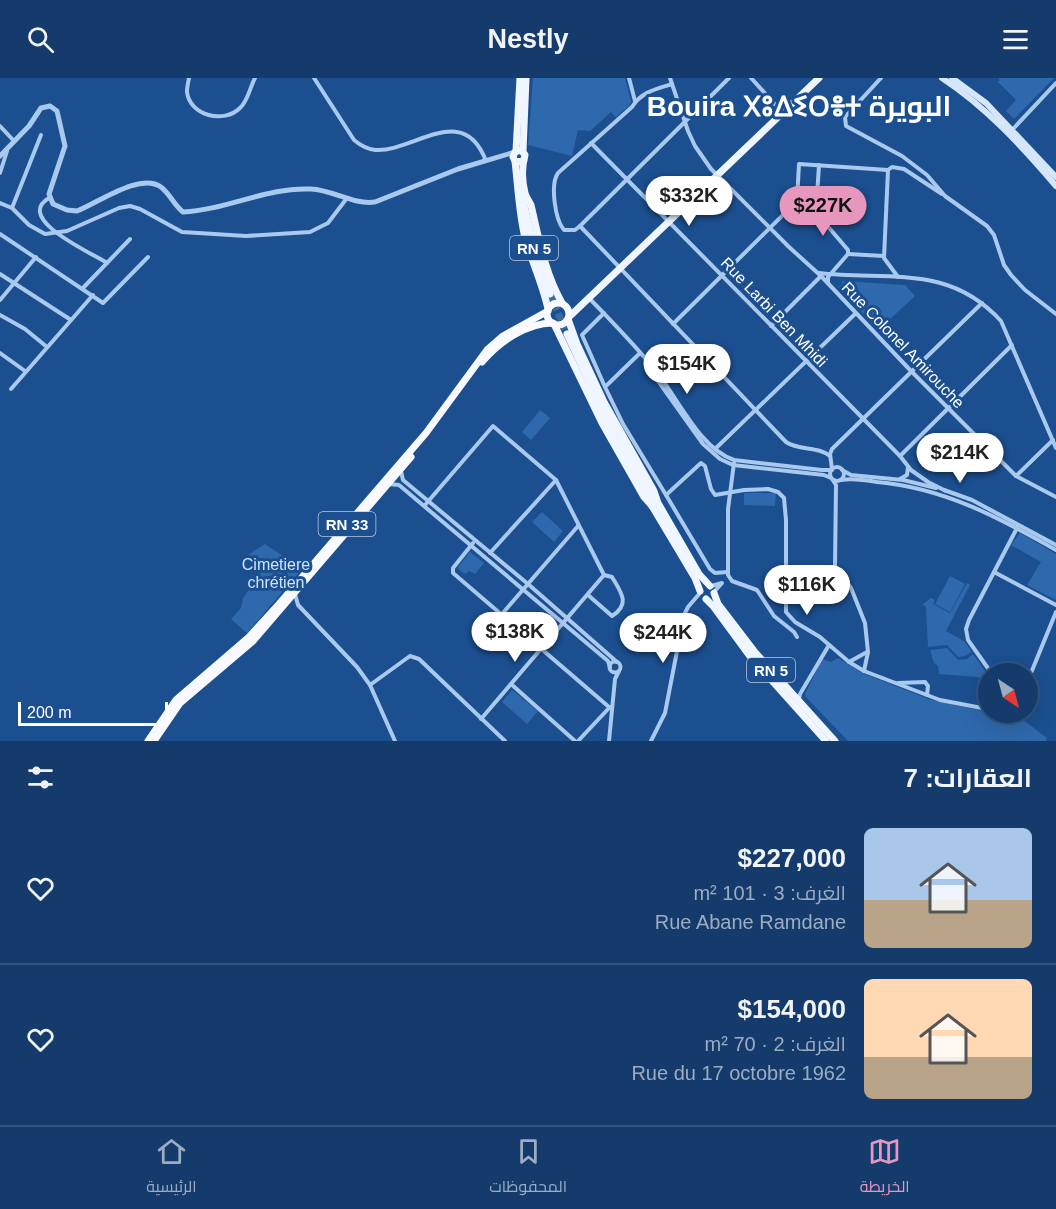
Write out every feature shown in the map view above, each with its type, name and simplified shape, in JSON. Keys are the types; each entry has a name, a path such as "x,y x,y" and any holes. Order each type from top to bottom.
{"highway":[{"path":"555,303 563,304 568,309 568,318 563,323 554,323 548,318 548,310 555,303"},
{"name":"RN 33","path":"148,741 176,700 248,638 271,612 426,433 487,350 503,336 548,310"},
{"name":"RN 33","path":"154,741 180,703 253,641 295,593 402,468 488,355 515,334 537,325 554,323"}],"main road":[{"name":"RN 5","path":"520,78 517,155 535,251 550,294"},
{"name":"RN 5","path":"517,155 526,78"},
{"path":"654,503 654,491 595,384 568,318 819,78"},
{"path":"942,78 991,115 1056,186"},
{"path":"952,78 986,103 1056,177"},
{"name":"RN 5","path":"517,155 525,156 523,196"},
{"path":"548,310 526,240 518,205 523,196 530,203 544,258 563,304 577,303 589,297"},
{"name":"RN 5","path":"554,323 602,423 644,497 654,503 699,574 712,589 718,604 754,651 796,694 800,702 835,741"},
{"name":"RN 5","path":"567,334 609,424 695,578 702,595 713,606 749,655 826,741"},
{"path":"704,586 712,589 710,599 702,595 704,586"}],"street":[{"path":"189,78 187,93 192,105 207,115 217,117 227,116 240,109 255,78"},
{"path":"314,78 354,140 360,145 371,150 383,150 449,130 473,140 486,161"},
{"path":"629,78 635,101"},
{"name":"Rue Colonel Amirouche","path":"670,78 684,122 695,146 717,174 820,275 855,314 1016,476 1056,497"},
{"path":"672,84 644,93 555,178 557,214 561,227 568,232 580,226 729,78"},
{"path":"751,78 783,112"},
{"path":"881,78 845,117 846,126 902,156 927,175 945,196"},
{"path":"1012,130 1056,83"},
{"path":"0,156 29,126 41,108 48,105 54,108 57,111 64,146 40,212 55,232 68,242 107,263"},
{"path":"0,126 14,141"},
{"path":"12,208 41,135"},
{"name":"Rue Larbi Ben Mhidi","path":"591,143 921,478 946,491"},
{"path":"0,173 7,149"},
{"path":"53,180 50,198 53,204 67,210 77,211 135,183 148,182 161,187 183,212 292,190 311,189 362,202 375,202 458,169 517,155"},
{"path":"673,324 797,201 799,164 888,171"},
{"path":"816,213 819,165"},
{"path":"898,277 884,256 888,171 892,166 903,169 987,226 993,235 1004,265 1011,275 1025,290 1056,314"},
{"path":"42,203 50,198"},
{"path":"0,203 12,208 35,229 45,234 67,231 119,208 130,206 182,232 246,236 300,234 320,229 328,223 348,198"},
{"path":"797,201 809,206 816,213 846,247 848,254"},
{"path":"580,226 789,444 823,451 830,456"},
{"path":"0,234 103,303 148,257"},
{"path":"83,288 130,239"},
{"path":"848,254 884,256"},
{"path":"829,285 827,279 848,254"},
{"path":"0,300 36,257"},
{"path":"0,274 71,320"},
{"path":"771,326 820,275 926,279 953,286 982,303 1001,321 1056,448"},
{"path":"11,389 93,295"},
{"path":"589,297 641,356 699,440 734,463 824,475 832,479 896,484 941,494 973,506 1056,545"},
{"path":"864,671 868,652 864,623 851,588 835,566 836,485 832,479 830,456 832,449 982,303"},
{"path":"604,313 582,334 605,387 623,424 710,569 715,573 727,572"},
{"path":"713,451 855,314"},
{"path":"0,315 25,329 47,347"},
{"path":"900,456 1012,345"},
{"path":"0,353 25,371"},
{"path":"605,387 641,356"},
{"path":"425,505 493,426 556,480 604,575 612,577 624,601 612,616 588,595"},
{"path":"1016,476 1053,440"},
{"path":"823,451 832,449"},
{"path":"831,462 851,475 897,480 946,491 972,500 1056,550"},
{"path":"822,470 830,466 831,462"},
{"path":"666,495 700,463 705,466 713,494 761,489 774,490 781,494 786,508 786,612 795,622 820,637 849,662 864,671 927,695 978,707"},
{"path":"734,463 822,470 841,469"},
{"path":"734,463 729,509 727,572 729,578 757,590 774,616 797,637"},
{"path":"897,480 907,475 907,464"},
{"path":"402,468 403,480 621,665 615,679 610,708 609,741"},
{"path":"836,485 844,475 841,469"},
{"path":"489,555 556,480"},
{"path":"388,484 399,484 472,545 489,555"},
{"path":"502,614 578,526"},
{"path":"984,663 966,635 969,620 1018,527"},
{"path":"476,540 453,568 453,573 610,708"},
{"path":"994,572 1056,605"},
{"path":"482,719 604,575"},
{"path":"712,589 729,578"},
{"path":"295,593 298,605 357,667 370,685 395,741"},
{"path":"651,741 665,713 684,615 693,599 702,595"},
{"path":"284,605 291,603 298,605"},
{"path":"1036,663 1056,612"},
{"path":"566,620 608,661 615,679"},
{"path":"796,694 829,645"},
{"path":"849,662 868,652"},
{"path":"370,685 406,659 414,657 505,741"},
{"path":"611,669 612,662 617,662"},
{"path":"611,669 616,672 620,671"},
{"path":"896,684 925,682 928,686 927,695"},
{"path":"511,684 577,741 610,708"}],"green space":[{"path":"533,78 625,78 630,105 616,117 611,112 590,131 578,130 572,156 528,145"},
{"path":"998,78 1054,78 1014,119 1006,111 1016,100 998,82 1000,80"},
{"path":"842,281 905,285 915,296 878,330 838,287"},
{"path":"540,410 550,418 531,440 522,432"},
{"path":"744,493 776,493 775,506 744,505"},
{"path":"542,512 563,531 554,542 532,522"},
{"path":"1020,533 1056,554 1056,600 1027,585 1041,562 1011,545"},
{"name":"Cimetiere chrétien","path":"265,544 302,569 247,633 231,619 241,608 243,598 258,576 248,555"},
{"path":"470,552 484,563 475,574 469,571 465,574 458,567"},
{"path":"950,576 965,584 950,612 935,604"},
{"path":"967,583 970,585 946,631 964,641 972,652 958,657 947,645 928,647 926,607 923,604 931,598 935,600 933,604 950,613"},
{"path":"947,648 958,660 967,659 973,654 979,663 978,677 939,674 938,666 934,663 930,650"},
{"path":"838,658 862,673 931,700 978,710 978,723 1027,723 1047,738 1046,741 848,741 805,694 822,659 831,662"},
{"path":"512,690 538,711 527,724 502,702"}],"tunnel":[{"path":"550,294 567,334"}],"district":[{"name":"Bouira ⵝⵓⵠⵉⵔⴻⵜ البويرة","path":"799,106"}]}
